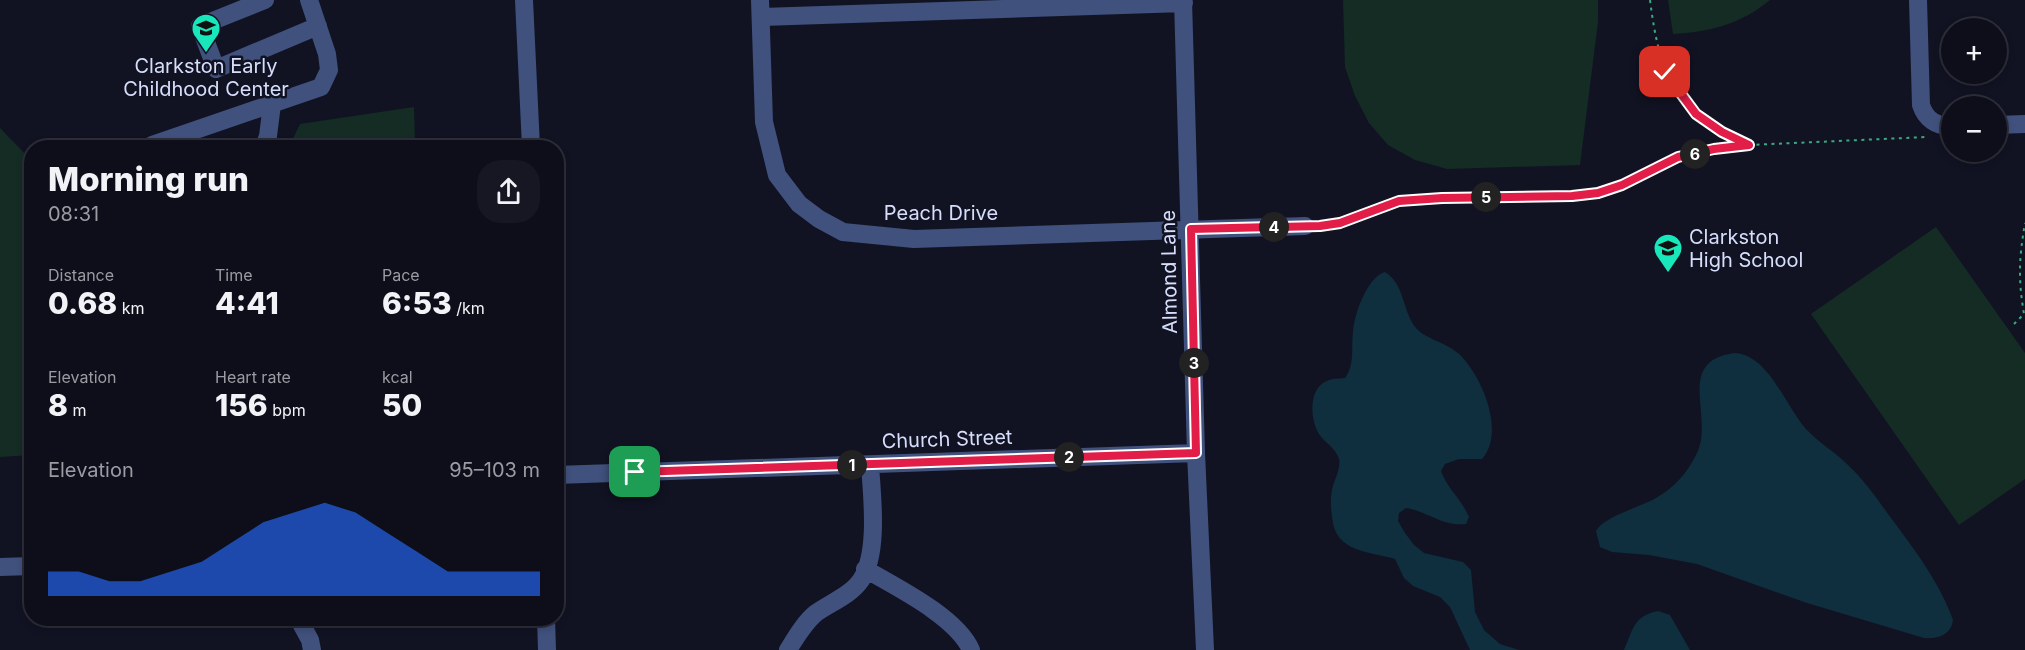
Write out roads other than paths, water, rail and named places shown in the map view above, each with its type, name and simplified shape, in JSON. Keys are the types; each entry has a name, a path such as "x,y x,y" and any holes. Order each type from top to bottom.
{"street":[{"path":"265,0 200,26 216,69 318,26"},
{"path":"167,140 321,87 329,70 327,54 309,0"},
{"path":"525,0 531,140"},
{"path":"1918,0 1921,105 1925,117 1941,124"},
{"path":"760,8 1183,2"},
{"name":"Almond Lane","path":"1183,2 1196,453 1205,650"},
{"name":"Peach Drive","path":"760,8 764,122 777,175 799,204 819,219 843,232 914,239 1305,226"},
{"path":"267,140 272,104"},
{"path":"2007,125 2025,124"},
{"name":"Church Street","path":"564,475 1196,453"},
{"path":"788,650 798,633 815,614 861,580 868,562 873,526 870,465"},
{"path":"0,567 24,566"},
{"path":"865,569 952,624 968,642 971,650"},
{"path":"302,626 310,640 312,650"},
{"path":"546,626 547,650"}],"water":[{"path":"1385,272 1396,283 1416,328 1424,335 1459,354 1476,376 1488,405 1492,434 1489,448 1482,459 1459,459 1445,464 1441,471 1469,517 1466,524 1442,521 1406,508 1399,513 1398,521 1414,545 1424,553 1463,562 1471,570 1475,612 1484,630 1500,644 1519,650 1470,650 1450,607 1440,597 1413,586 1404,578 1395,559 1364,552 1346,544 1339,538 1335,529 1331,497 1339,459 1316,428 1313,413 1314,397 1321,385 1331,379 1345,378 1348,373 1354,325 1359,307 1367,289 1378,275"},
{"path":"1734,353 1757,362 1766,371 1806,429 1848,465 1876,498 1918,555 1948,606 1953,620 1947,633 1939,637 1924,638 1807,603 1697,564 1649,555 1612,552 1600,547 1596,531 1600,526 1615,516 1663,494 1679,480 1688,468 1701,440 1700,379 1705,368 1716,358"},
{"path":"1658,611 1670,615 1690,650 1624,650 1639,620 1643,616"}],"place":[{"name":"Clarkston Early Childhood Center","path":"206,54"},
{"name":"Clarkston High School","path":"1668,274"}]}
